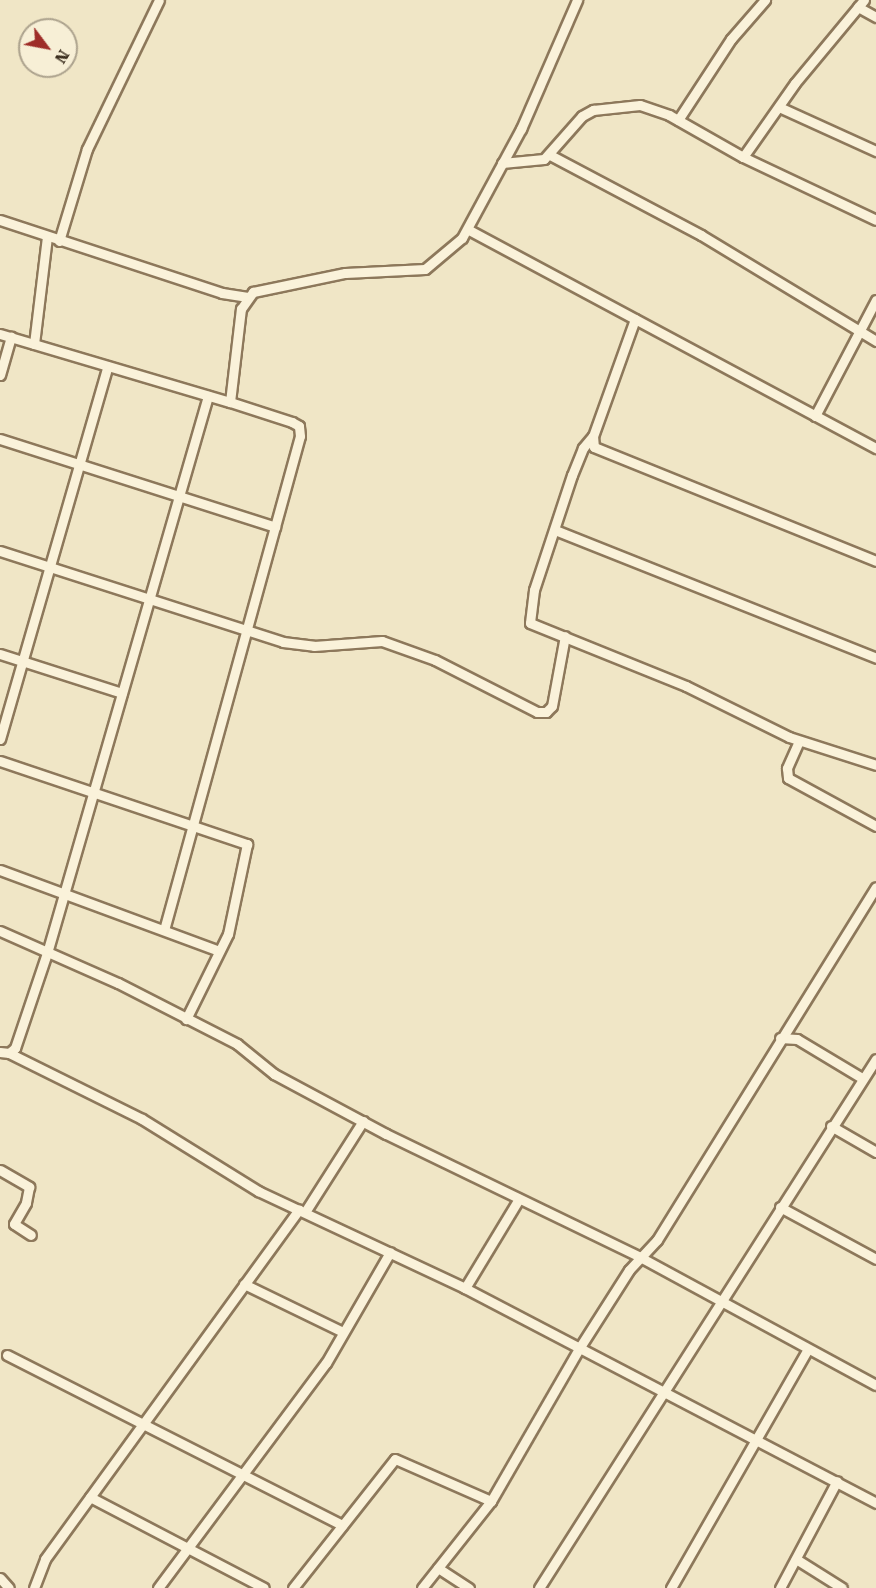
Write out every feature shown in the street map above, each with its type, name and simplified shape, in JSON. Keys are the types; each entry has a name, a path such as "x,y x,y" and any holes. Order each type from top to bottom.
{"street":[{"path":"59,241 87,148 159,0"},
{"path":"0,220 222,293 248,297 266,288 345,273 425,269 448,253 469,230 577,0"},
{"path":"678,120 730,39 765,0"},
{"path":"743,157 779,107 861,4 876,17"},
{"path":"502,163 536,161 550,154 582,116 598,108 640,105 678,120 743,157 876,220"},
{"path":"779,107 876,151"},
{"path":"550,154 701,235 876,341"},
{"path":"469,230 876,448"},
{"path":"34,344 47,237"},
{"path":"230,402 240,315 248,297"},
{"path":"816,416 857,331 876,300"},
{"path":"635,319 593,436 578,458 534,590 530,623 686,686 799,741 876,765"},
{"path":"0,334 230,402 292,422 300,429 164,930"},
{"path":"0,375 11,338"},
{"path":"0,739 108,366"},
{"path":"208,396 65,893 18,1038 4,1052 142,1119 235,1179 465,1288 876,1503"},
{"path":"593,436 594,447 607,455 876,561"},
{"path":"0,439 177,498 275,526"},
{"path":"555,530 876,658"},
{"path":"0,551 246,631 301,646 382,641 435,660 540,712 552,706 565,636"},
{"path":"0,654 122,693"},
{"path":"799,741 787,768 788,778 876,826"},
{"path":"0,761 247,844 233,916 186,1019"},
{"path":"0,870 219,951"},
{"path":"422,1588 491,1501 580,1347 640,1257 657,1240 780,1038 876,887"},
{"path":"0,931 46,953 118,982 237,1044 274,1074 363,1121 640,1257 876,1385"},
{"path":"780,1038 797,1040 862,1078"},
{"path":"539,1588 831,1126 876,1059"},
{"path":"34,1588 45,1559 244,1284 302,1211 363,1121"},
{"path":"831,1126 876,1152"},
{"path":"0,1170 29,1187 26,1203 14,1226 31,1235"},
{"path":"465,1288 519,1199"},
{"path":"780,1207 876,1259"},
{"path":"158,1588 326,1363 390,1252"},
{"path":"244,1284 343,1332"},
{"path":"670,1588 808,1349"},
{"path":"7,1355 142,1427 342,1525"},
{"path":"293,1588 397,1459 491,1501"},
{"path":"780,1588 837,1481"},
{"path":"90,1497 264,1588"},
{"path":"796,1559 842,1588"},
{"path":"438,1568 470,1588"},
{"path":"0,1578 9,1588"}]}
